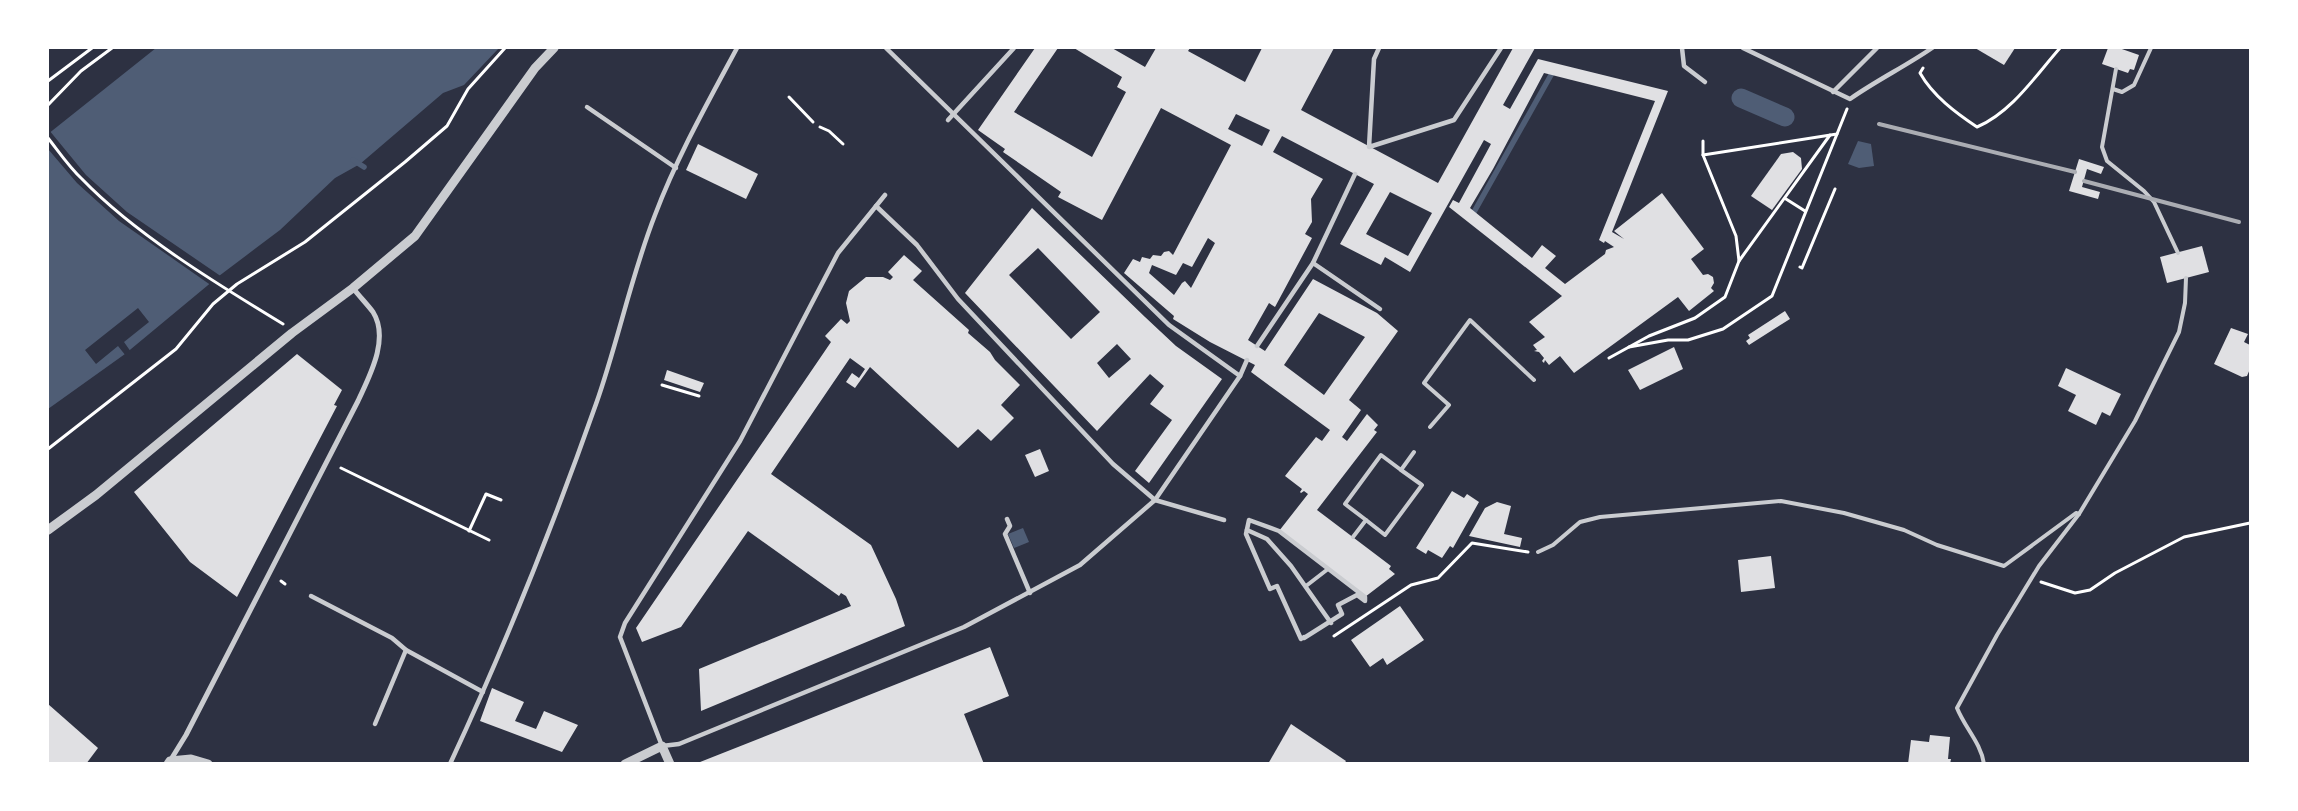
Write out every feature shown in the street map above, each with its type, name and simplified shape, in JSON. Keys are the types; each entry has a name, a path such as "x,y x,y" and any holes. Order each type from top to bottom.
{"street":[{"path":"48,530 96,495 292,333 353,288 415,236 535,68 554,48"},
{"path":"450,764 483,692 531,578 585,437 655,214 676,168 737,48"},
{"path":"886,48 1169,325 1240,376"},
{"path":"948,120 1014,48"},
{"path":"1379,48 1374,59 1368,147 1454,120 1501,48"},
{"path":"1682,48 1684,66 1705,82"},
{"path":"1743,48 1850,99 1871,84 1913,61 1932,48"},
{"path":"1834,92 1877,48"},
{"path":"587,107 676,168"},
{"path":"1257,346 1313,263 1355,174"},
{"path":"670,764 620,637 625,623 740,441 838,254 885,195"},
{"path":"876,206 917,245 958,299 1113,464 1155,500 1224,520"},
{"path":"1313,263 1380,309"},
{"path":"169,762 186,736 358,401 376,359 379,338 374,314 353,288"},
{"path":"625,764 662,746 679,744 980,620 1080,565 1155,500 1240,376 1247,360"},
{"path":"1007,518 1010,526 1005,534 1030,592"},
{"path":"1249,520 1279,531 1365,597 1365,601 1358,594 1338,605 1342,614 1331,623 1300,639 1277,586 1270,589 1246,534 1248,530 1249,520"},
{"path":"1248,530 1267,539 1306,586 1331,623"},
{"path":"311,596 392,638 406,650 483,692"},
{"path":"376,724 406,650"},
{"path":"169,762 191,759 208,764"}],"lane":[{"path":"2113,89 2122,92 2134,85 2151,48"},
{"path":"2116,69 2102,147 2107,161 2144,191 2154,202 2178,252"},
{"path":"1984,764 1982,749 1964,725 1957,708 1997,635 2039,566 2079,514 2135,421 2179,332 2185,303 2186,278"},
{"path":"1430,427 1449,405 1424,383 1470,320 1534,380"},
{"path":"1401,470 1414,452"},
{"path":"1381,455 1422,485 1386,535 1366,520 1345,504 1381,455"},
{"path":"1538,552 1553,545 1580,522 1600,517 1781,502 1844,513 1904,530 1937,545 2004,566 2076,512 2079,514"},
{"path":"1353,537 1366,520"},
{"path":"1306,586 1328,569"}],"path":[{"path":"48,81 92,48"},
{"path":"48,105 81,71 112,48"},
{"path":"48,449 176,349 213,304 237,284 305,242 447,126 468,90 504,48"},
{"path":"1928,63 1920,71 1924,80 1952,110 1977,127 1989,122 2009,106 2060,48"},
{"path":"789,97 813,122"},
{"path":"1629,347 1668,340 1694,339 1723,329 1772,296 1788,262 1805,211 1850,99"},
{"path":"820,128 829,130 843,144"},
{"path":"1703,155 1837,134"},
{"path":"1609,358 1649,336 1695,318 1725,297 1739,261 1786,199 1830,136"},
{"path":"48,138 81,179 123,217 243,300 283,324"},
{"path":"1702,141 1703,155 1736,236 1739,261"},
{"path":"1800,267 1802,268 1835,189"},
{"path":"1786,199 1805,211"},
{"path":"662,385 699,396"},
{"path":"341,468 489,540"},
{"path":"469,531 486,494 501,500"},
{"path":"2044,584 2074,593 2090,590 2115,572 2184,536 2250,523"},
{"path":"1334,636 1411,585 1438,578 1472,543 1523,552 1538,552"},
{"path":"281,581 285,584"}],"water":[{"path":"156,48 499,48 464,85 443,93 360,164 335,178 280,230 219,276 125,354 48,409 48,134"},
{"path":"1858,141 1871,144 1874,166 1859,168 1848,164"},
{"path":"1023,528 1029,542 1014,548 1008,534"}],"pier":[{"path":"49,130 86,175 127,212 222,277 212,286 119,221 77,183 48,149"},
{"path":"138,308 149,322 124,342 131,352 126,356 118,346 96,364 85,350"}],"building":[{"path":"1035,48 1058,48 1014,112 1092,157 1126,92 1117,87 1122,77 1074,48 1112,48 1145,67 1156,48 1190,48 1188,51 1245,82 1262,48 1334,48 1301,110 1438,183 1513,48 1535,48 1503,105 1510,109 1538,59 1668,91 1612,232 1624,239 1614,231 1662,193 1704,249 1691,259 1703,275 1708,274 1713,277 1714,283 1711,288 1714,291 1689,311 1678,297 1574,373 1560,356 1549,365 1545,360 1544,363 1542,361 1544,358 1539,352 1534,351 1537,350 1533,345 1545,337 1529,322 1562,296 1449,207 1453,200 1459,203 1491,144 1484,140 1410,272 1385,257 1381,265 1340,244 1374,184 1282,136 1273,152 1323,179 1311,199 1312,222 1305,234 1312,238 1275,307 1269,303 1248,340 1265,351 1313,279 1377,313 1398,331 1349,400 1361,410 1342,437 1347,441 1367,414 1378,425 1374,430 1377,432 1317,510 1391,566 1389,569 1395,574 1365,597 1279,531 1308,494 1304,491 1301,493 1302,489 1285,476 1316,437 1322,441 1330,430 1251,372 1255,365 1210,342 1173,319 1174,316 1124,273 1133,259 1140,262 1142,257 1150,259 1153,255 1161,256 1164,252 1169,251 1173,255 1231,145 1161,108 1102,220 1058,197 1061,192 1003,152 1005,149 978,130","holes":["1544,73 1655,101 1599,240 1604,243 1605,241 1614,247 1606,250 1605,254 1565,284 1545,268 1556,256 1542,245 1532,258 1470,208","1236,114 1270,130 1262,146 1228,129","1390,192 1432,213 1408,256 1366,234","1208,238 1215,243 1191,288 1185,281 1174,295 1149,273 1152,265 1176,275 1183,263 1192,267","1319,313 1365,337 1324,395 1284,365"]},
{"path":"1975,48 2015,48 2004,65"},
{"path":"2108,48 2119,48 2139,55 2134,70 2130,69 2128,73 2102,64"},
{"path":"698,144 758,174 746,199 686,170"},
{"path":"1793,152 1801,158 1802,169 1772,210 1751,196 1781,154"},
{"path":"2079,159 2104,167 2101,174 2087,169 2082,187 2100,192 2098,199 2069,191"},
{"path":"1032,208 1176,346 1222,379 1149,483 1135,471 1172,420 1150,404 1164,386 1150,374 1097,431 965,293","holes":["1038,248 1100,312 1071,339 1009,275","1117,344 1131,359 1109,378 1097,363"]},
{"path":"2202,246 2209,272 2167,283 2160,257"},
{"path":"904,255 922,271 913,280 969,330 968,333 990,352 995,360 1020,385 1001,405 1014,418 991,441 978,429 958,448 870,367 855,388 846,382 852,373 859,378 865,369 850,358 771,474 871,545 896,599 905,626 701,711 699,669 851,606 846,596 841,593 839,596 748,531 681,627 642,642 636,628 831,342 825,336 841,319 847,324 850,321 846,303 849,291 866,277 883,277 890,280 893,277 888,272"},
{"path":"1785,311 1790,319 1749,345 1746,341 1750,338 1748,335"},
{"path":"2231,328 2248,334 2244,342 2250,345 2250,369 2247,376 2242,377 2214,364"},
{"path":"1674,347 1683,369 1640,390 1628,370"},
{"path":"297,354 342,390 334,405 337,406 237,597 190,562 134,492"},
{"path":"2066,368 2121,394 2110,416 2102,412 2096,425 2068,411 2076,395 2058,386"},
{"path":"667,370 704,383 700,392 664,380"},
{"path":"1040,449 1049,471 1035,477 1025,455"},
{"path":"1452,491 1464,498 1467,494 1479,502 1453,548 1450,546 1442,558 1428,550 1426,554 1416,548"},
{"path":"1497,502 1511,506 1504,534 1522,538 1520,547 1469,536 1485,508"},
{"path":"1771,556 1775,588 1741,592 1738,560"},
{"path":"1400,606 1424,640 1387,665 1383,658 1370,667 1351,640"},
{"path":"990,647 1009,696 964,714 984,764 695,764"},
{"path":"492,688 524,702 515,721 536,729 544,711 578,725 562,752 480,721"},
{"path":"48,704 98,748 86,764 48,764"},
{"path":"1291,724 1346,761 1344,764 1268,764"},
{"path":"1930,735 1950,737 1948,759 1951,759 1950,764 1908,764 1911,740 1929,742"}],"waterway":[{"path":"1474,212 1551,75"},
{"path":"1741,98 1785,117"},
{"path":"353,160 364,167"}],"railway":[{"path":"1879,124 2075,172"},
{"path":"2084,181 2239,222"}]}
